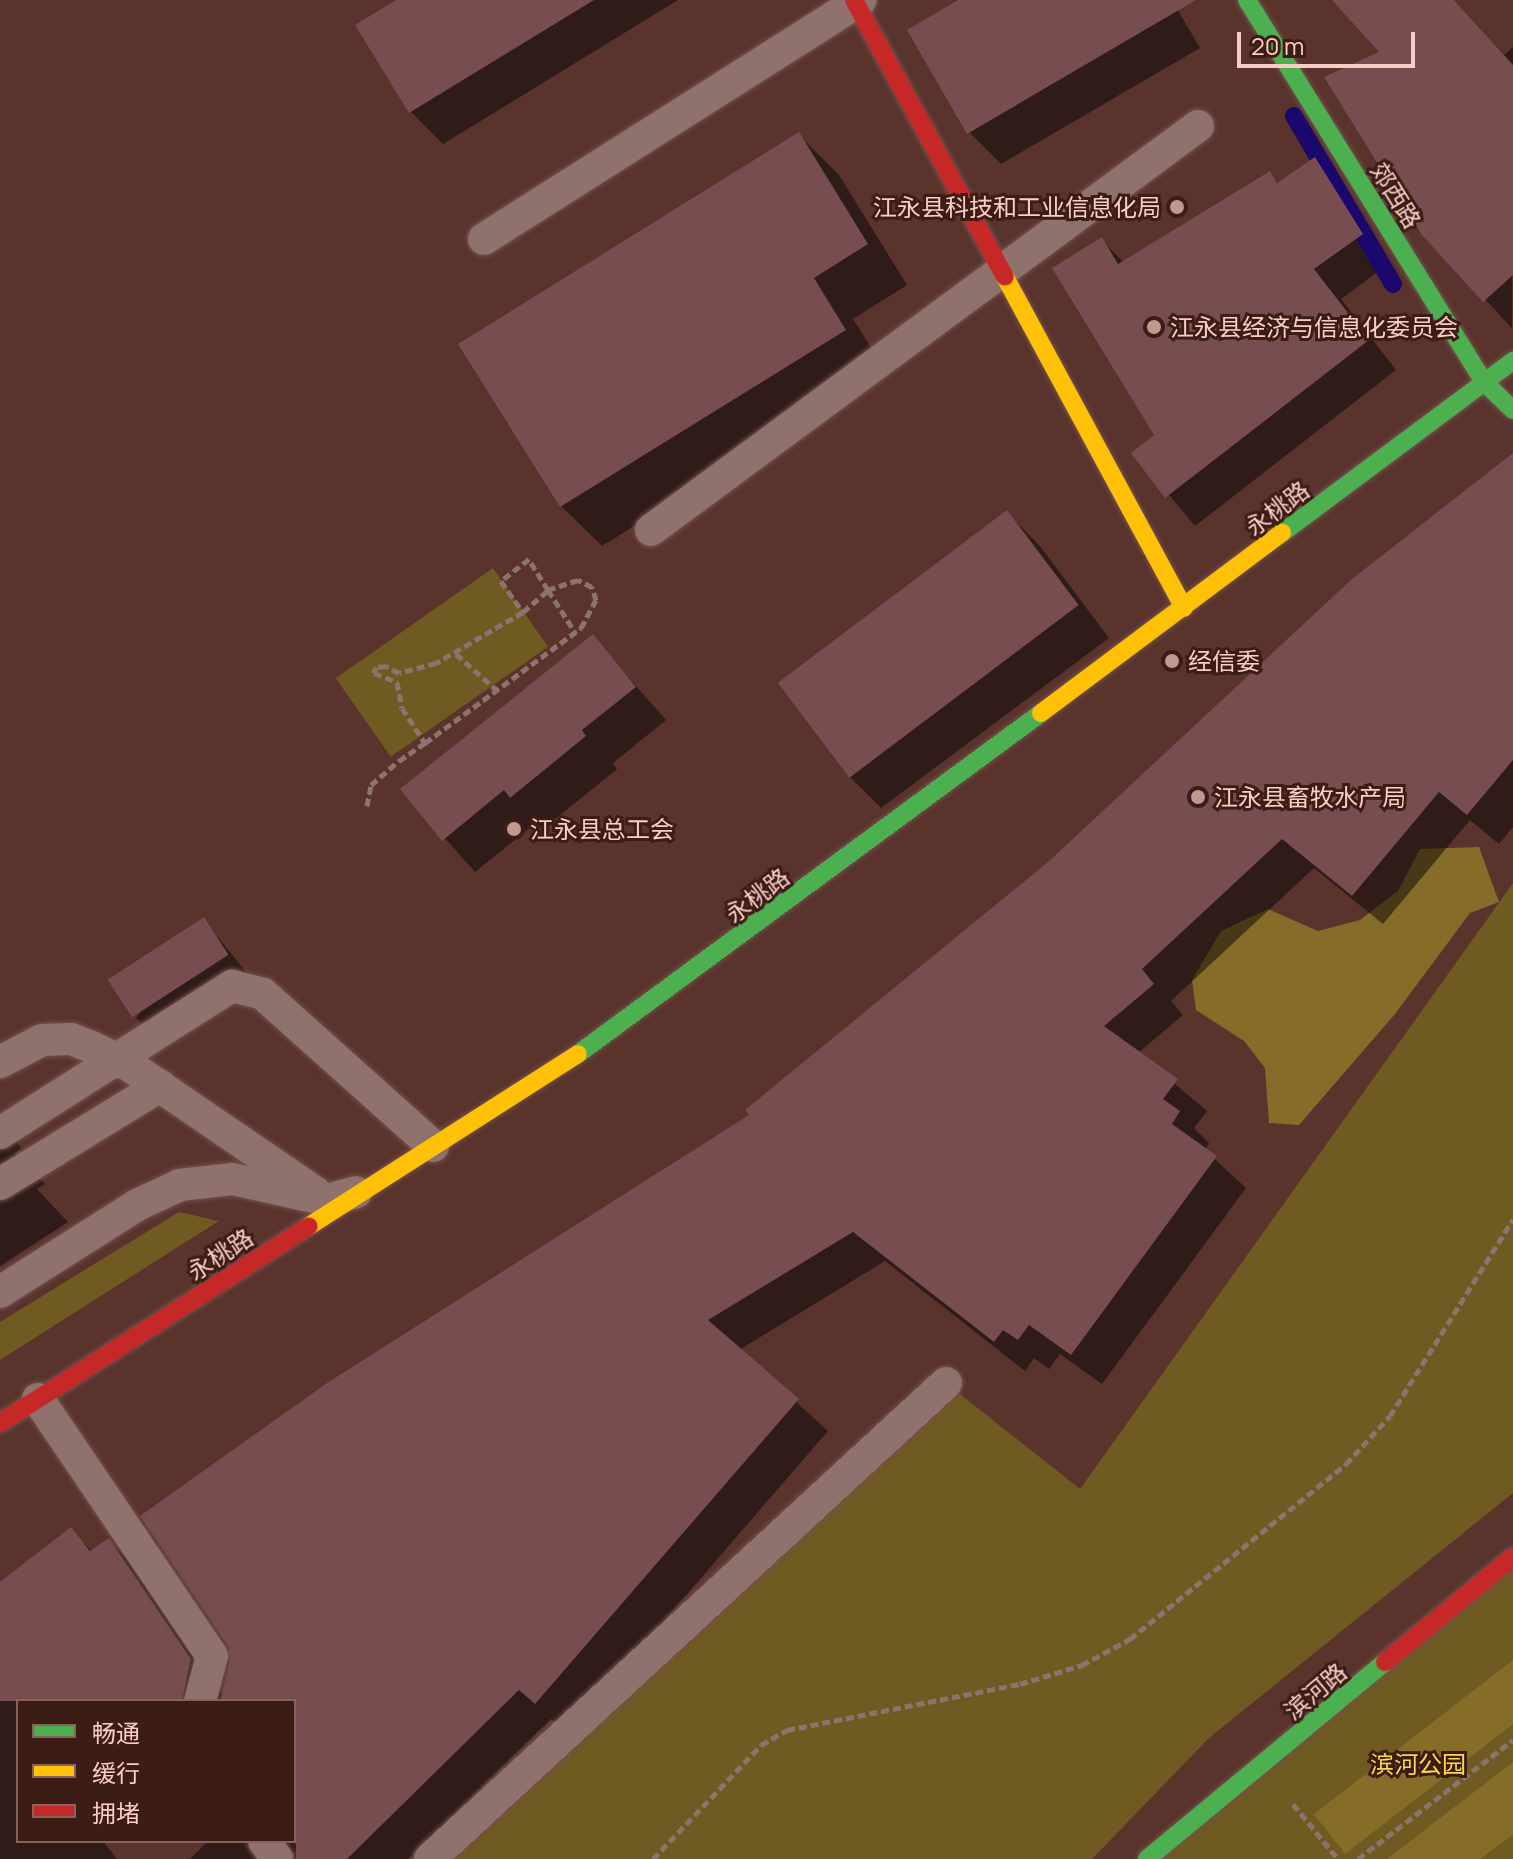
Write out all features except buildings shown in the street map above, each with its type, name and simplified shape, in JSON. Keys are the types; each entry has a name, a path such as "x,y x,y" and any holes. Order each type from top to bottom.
{"main road":[{"name":"郊西路","path":"1247,0 1484,382 1513,410"},
{"path":"856,1 1184,608"},
{"name":"永桃路","path":"0,1423 620,1027 1513,361"},
{"name":"滨河路","path":"1147,1859 1513,1557"}],"lane":[{"path":"484,239 856,1"},
{"path":"651,530 1198,126"},
{"path":"0,1133 120,1060 232,986 248,986 263,994 433,1146"},
{"path":"0,1062 42,1040 71,1039 120,1060 327,1200"},
{"path":"0,1184 160,1086"},
{"path":"0,1292 137,1205 180,1185 232,1179 327,1200 363,1191"},
{"path":"430,1859 946,1383"},
{"path":"38,1399 212,1656 201,1699"}],"path":[{"path":"523,612 501,581 529,559 575,632"},
{"path":"367,806 371,785 575,632 592,613 596,600 592,587 578,580 548,590 523,612 456,654 399,673 376,667 374,673 397,682"},
{"path":"456,654 497,690"},
{"path":"399,673 397,682 402,708 425,743"},
{"path":"653,1859 761,1745 787,1730 1020,1684 1082,1665 1130,1639 1346,1464 1390,1416 1513,1219"},
{"path":"1358,1859 1513,1740"},
{"path":"1262,1767 1338,1859"}],"green space":[{"path":"493,568 548,647 391,757 336,678"},
{"path":"1479,847 1499,902 1470,913 1395,1014 1299,1125 1269,1123 1265,1068 1244,1041 1196,1010 1192,980 1221,931 1268,909 1318,931 1360,920 1398,891 1420,849"},
{"path":"1513,883 1513,1493 1209,1738 1092,1859 430,1859 946,1383 1080,1489"},
{"path":"179,1212 219,1221 0,1360 0,1322"},
{"name":"滨河公园","path":"1513,1558 1513,1859 1151,1859"},
{"path":"1513,1660 1513,1724 1345,1854 1314,1814"},
{"path":"1513,1762 1513,1835 1480,1859 1387,1859"}],"waterway":[{"path":"1294,116 1393,284"}],"traffic: fast":[{"path":"1247,0 1484,382 1513,410"},
{"path":"1282,533 1513,361"},
{"path":"578,1054 1041,713"},
{"path":"1147,1859 1385,1662"}],"traffic: slow":[{"path":"1005,277 1184,608"},
{"path":"1041,713 1282,533"},
{"path":"309,1226 578,1054"}],"traffic: jam":[{"path":"854,0 1005,277"},
{"path":"0,1423 309,1226"},
{"path":"1385,1662 1513,1557"}],"place":[{"name":"江永县科技和工业信息化局","path":"1177,207"},
{"name":"江永县经济与信息化委员会","path":"1154,327"},
{"name":"经信委","path":"1172,661"},
{"name":"江永县畜牧水产局","path":"1198,797"},
{"name":"江永县总工会","path":"514,829"}]}
